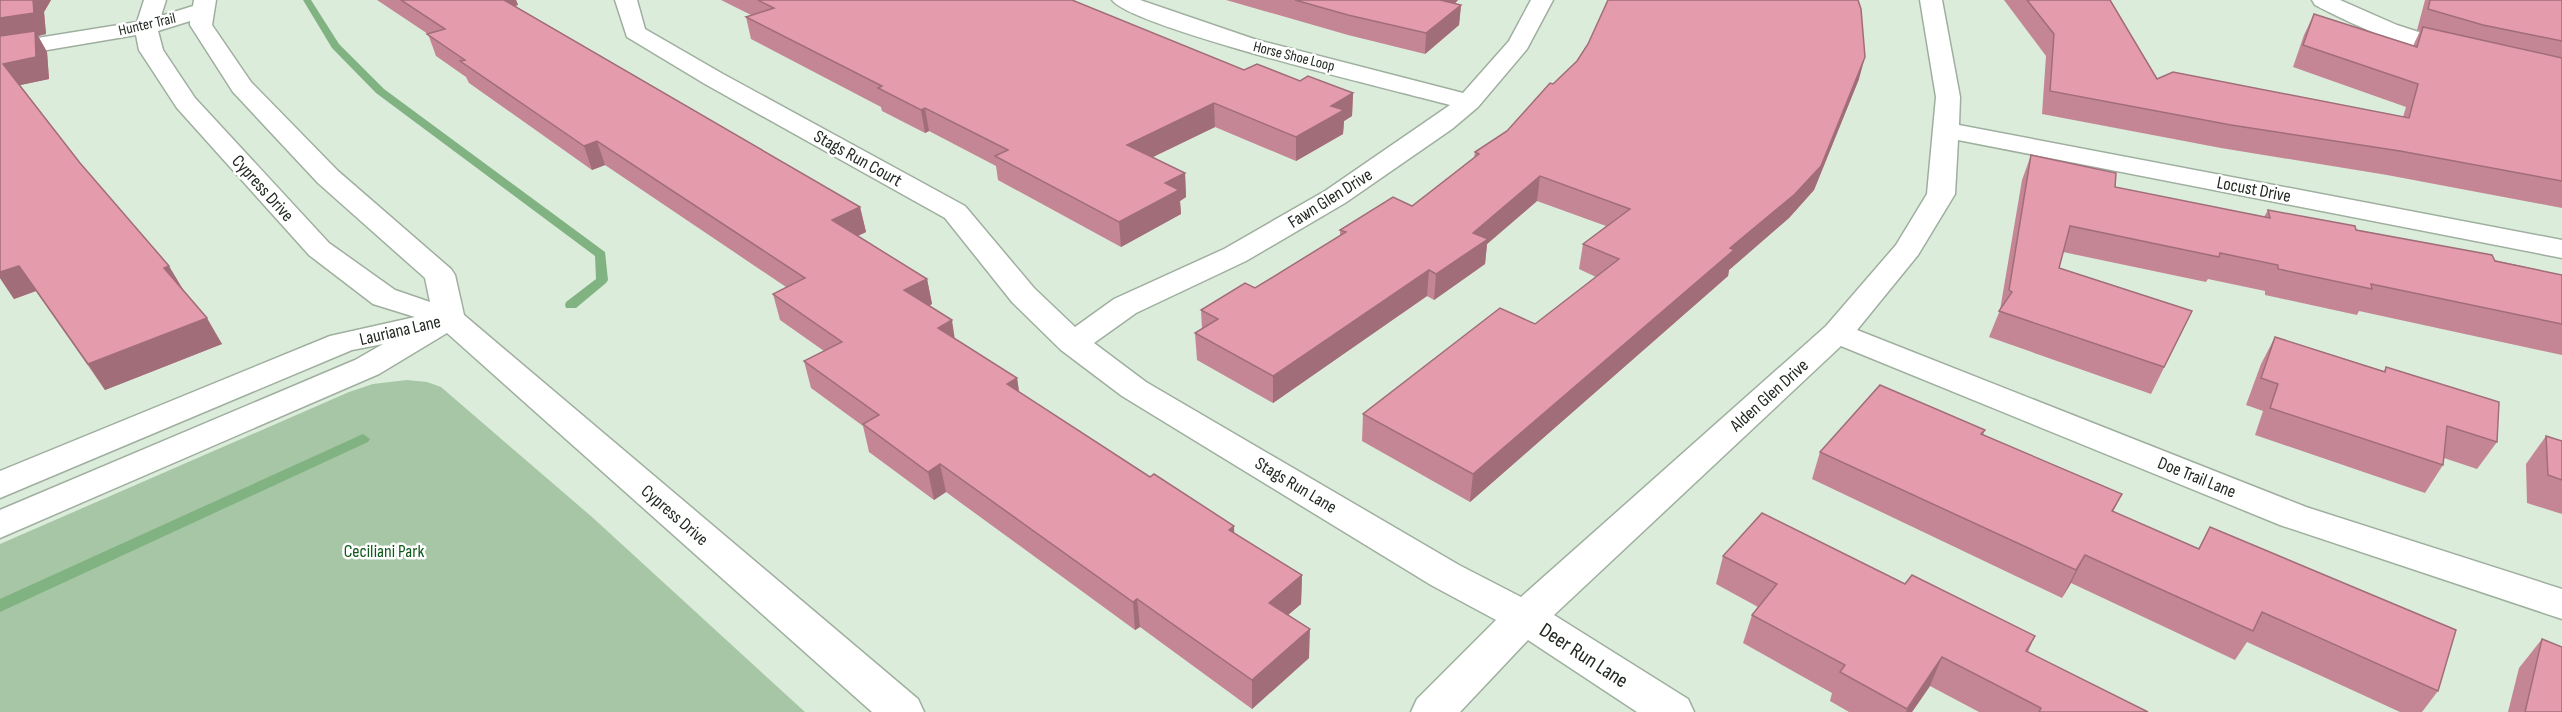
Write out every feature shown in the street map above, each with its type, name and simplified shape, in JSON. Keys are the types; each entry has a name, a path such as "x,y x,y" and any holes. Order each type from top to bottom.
{"street":[{"name":"Stags Run Court","path":"626,0 635,32 956,212 1023,295 1073,343"},
{"name":"Horse Shoe Loop","path":"1123,0 1145,11 1249,45 1469,102"},
{"name":"Fawn Glen Drive","path":"1073,343 1125,306 1235,255 1335,197 1443,124 1469,102 1519,44 1542,0"},
{"name":"Alden Glen Drive","path":"1433,712 1525,617 1837,333 1908,249 1941,194 1947,130 1948,97 1930,0"},
{"path":"2323,0 2349,15 2394,34 2484,58"},
{"path":"203,6 201,25 242,87 328,177 440,275 449,318"},
{"name":"Hunter Trail","path":"0,38 203,6"},
{"name":"Hunter Trail","path":"0,51 150,13"},
{"name":"Cypress Drive","path":"150,13 151,50 186,103 319,249 384,297 449,318 902,712"},
{"name":"Locust Drive","path":"1947,130 2562,249"},
{"name":"Lauriana Lane","path":"0,485 342,343 449,318"},
{"name":"Lauriana Lane","path":"0,525 367,367 449,318"},
{"name":"Doe Trail Lane","path":"1837,333 2293,516 2562,604"},
{"name":"Stags Run Lane","path":"1073,343 1134,389 1445,574 1525,617"},
{"name":"Deer Run Lane","path":"1525,617 1672,712"}],"green space":[{"name":"Ceciliani Park","path":"407,380 427,382 441,387 592,517 805,712 0,712 0,544 349,392 373,384"}],"building":[{"path":"0,0 33,0 34,13 0,18"},
{"path":"401,0 504,0 860,207 832,220 927,279 904,290 952,320 938,328 1017,378 1007,384 1150,477 1154,474 1234,526 1229,530 1302,575 1269,603 1310,629 1252,680 1137,599 1133,602 940,464 928,472 863,424 879,415 804,361 842,342 773,294 805,278 597,141 584,146 460,61 465,60 427,34 445,29"},
{"path":"758,0 1072,0 1244,70 1257,64 1300,81 1308,76 1353,93 1331,106 1344,110 1296,137 1214,103 1127,145 1185,173 1165,183 1179,190 1119,222 995,156 1008,150 925,108 921,110 878,88 882,86 746,17 774,8"},
{"path":"1295,0 1440,0 1461,5 1426,33"},
{"path":"1608,0 1858,0 1861,9 1865,57 1821,166 1795,194 1730,248 1734,250 1473,474 1363,414 1500,308 1535,324 1619,259 1583,244 1630,209 1540,176 1473,233 1488,239 1436,274 1429,270 1273,376 1195,333 1218,319 1201,310 1245,283 1255,288 1346,232 1340,230 1393,197 1412,206 1479,154 1475,152 1507,131 1550,83 1553,84 1577,61 1588,44"},
{"path":"2027,0 2110,0 2157,79 2173,72 2409,118 2418,84 2303,45 2314,14 2417,47 2423,27 2562,58 2562,181 2400,151 2231,125 2050,91 2054,34"},
{"path":"2430,0 2562,0 2562,41 2483,25 2428,9"},
{"path":"35,31 36,57 3,64 80,163 169,266 164,268 207,318 88,364 19,266 0,272 0,36"},
{"path":"2031,155 2116,173 2115,187 2270,218 2268,210 2355,226 2356,230 2492,255 2495,261 2562,275 2562,324 2371,284 2372,289 2278,269 2278,265 2220,253 2219,257 2070,226 2059,268 2192,311 2164,367 1999,311 2012,292 2009,290"},
{"path":"2275,337 2385,372 2386,367 2499,402 2497,442 2447,426 2443,465 2270,408 2278,384 2261,378"},
{"path":"1880,385 1985,430 1981,434 2122,494 2112,511 2199,549 2210,527 2456,630 2438,691 2262,612 2253,631 2085,555 2076,570 1820,452"},
{"path":"2546,436 2562,441 2562,480 2548,475"},
{"path":"1762,513 1905,584 1912,575 2035,636 2026,651 2148,712 2039,712 2041,708 1942,657 1907,709 1840,672 1845,665 1752,615 1777,584 1723,556"},
{"path":"2542,639 2562,647 2562,712 2525,712"}],"waterway":[{"path":"307,0 335,46 380,91 601,255 602,280 571,305"},
{"path":"0,606 363,439"}]}
